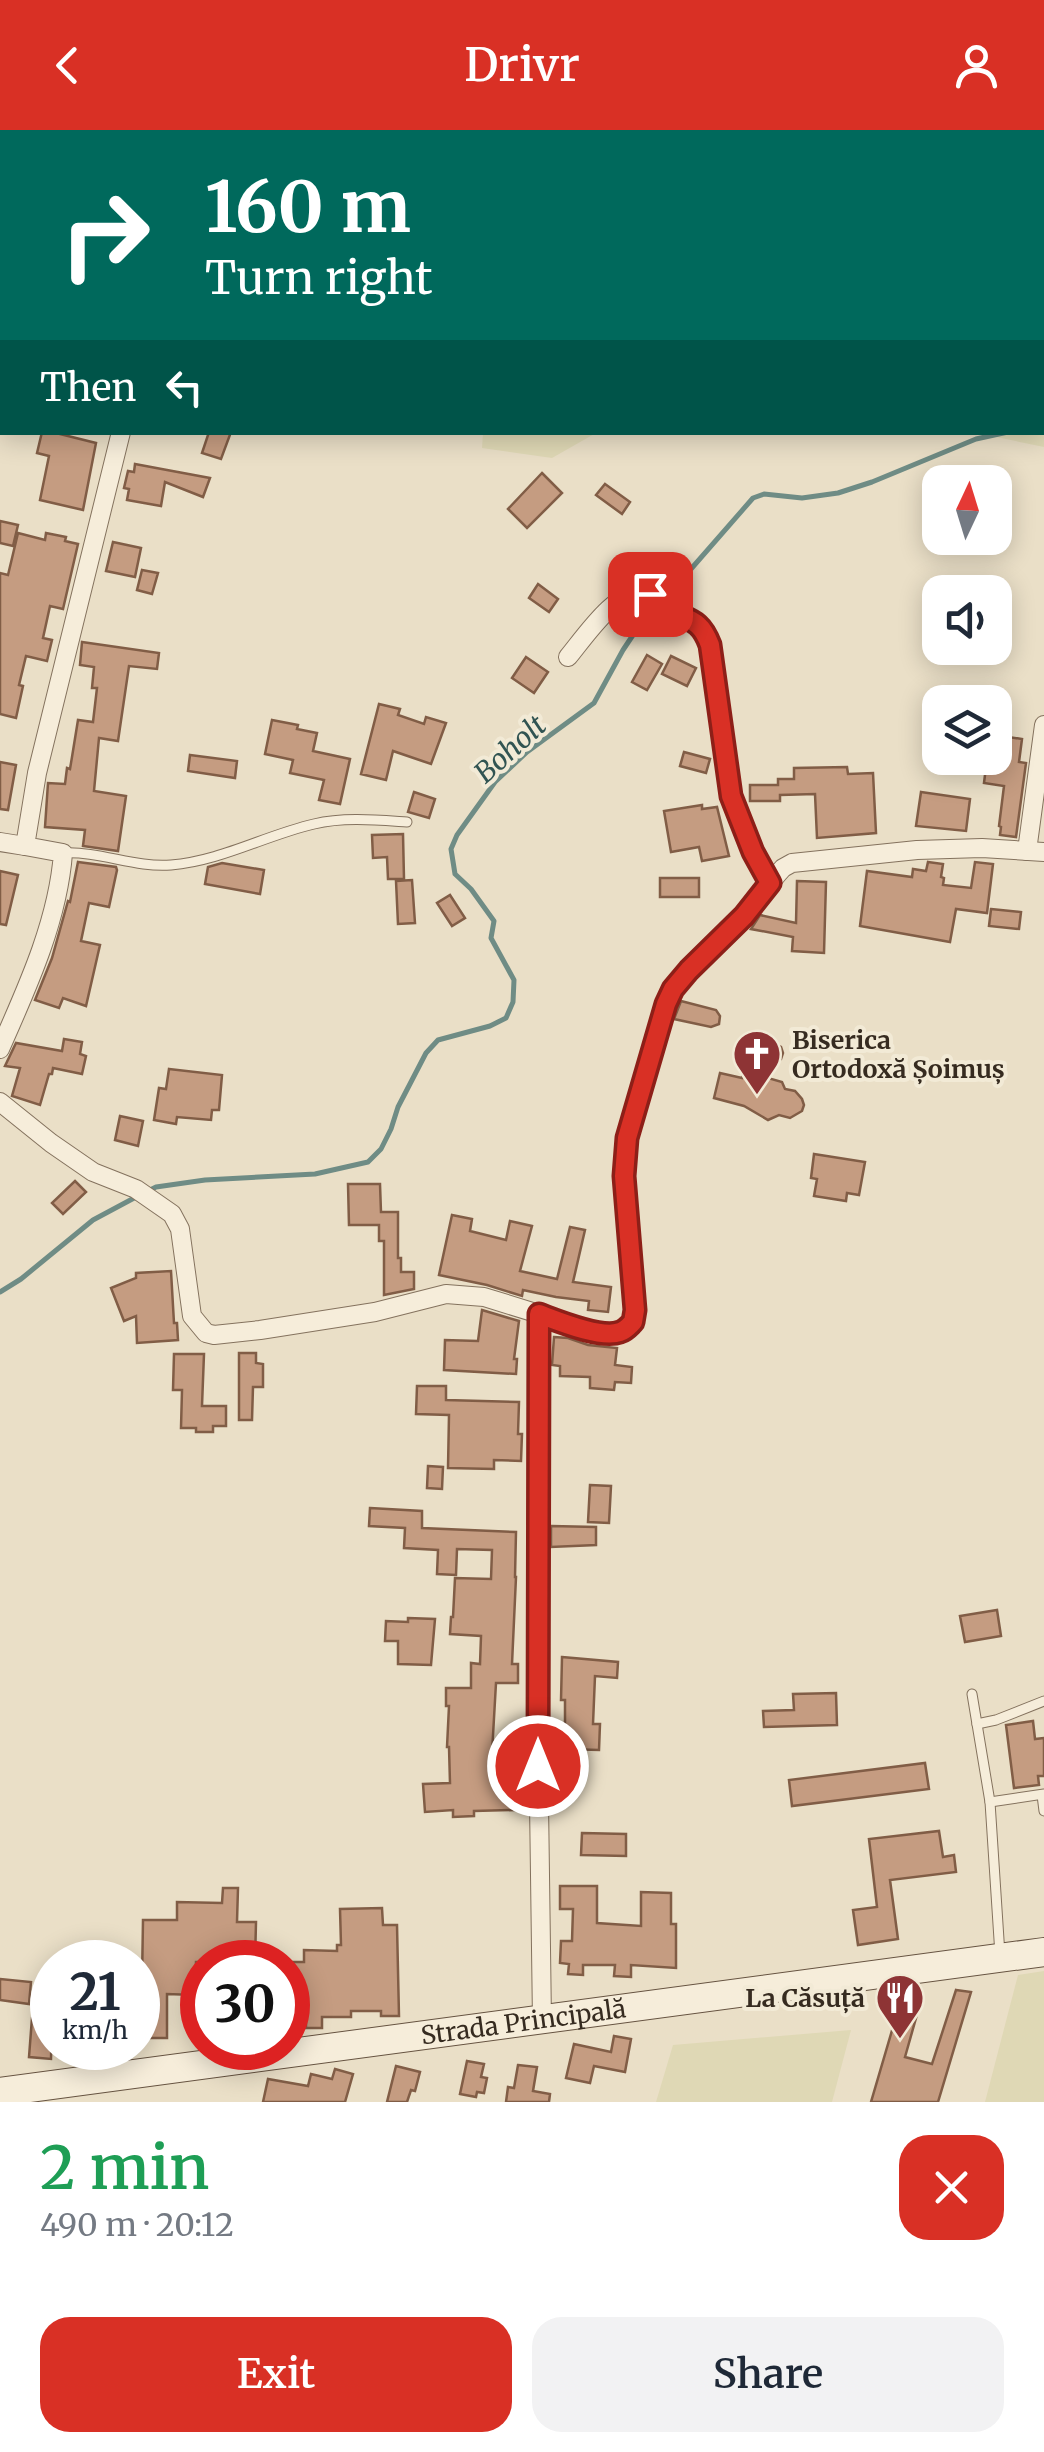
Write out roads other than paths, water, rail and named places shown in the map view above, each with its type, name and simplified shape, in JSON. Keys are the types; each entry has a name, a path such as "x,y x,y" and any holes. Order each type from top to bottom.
{"main road":[{"name":"Strada Principală","path":"0,2092 1044,1952"}],"street":[{"path":"26,846 37,773 120,435"},
{"path":"568,657 620,599 630,594 656,599 694,620 710,645 731,796 770,883"},
{"path":"0,1102 93,1172 136,1189 172,1214 180,1230 192,1316 214,1335 374,1312 446,1294 484,1297 572,1326 618,1333 633,1322 635,1310 624,1176 627,1138 658,1026 673,989 744,916 783,868 792,864 951,848 1036,852 1044,725"},
{"path":"0,842 64,854 49,924 0,1050"},
{"path":"539,1314 542,2021"}],"lane":[{"path":"64,854 80,852 168,866 230,852 316,823 346,819 407,822"},
{"path":"972,1694 990,1802 1000,1957"},
{"path":"978,1724 1044,1702"},
{"path":"990,1802 1043,1795 1044,1811"}],"waterway":[{"name":"Boholt","path":"661,597 677,585 753,498 764,494 802,498 838,493 994,435"},
{"name":"Boholt","path":"146,1192 205,1180 315,1174 368,1162 381,1149 426,1053 438,1040 506,1018 513,1002 514,980 491,938 494,921 455,874 451,849 495,782 527,752 594,703 653,605"},
{"name":"Boholt","path":"0,1292 93,1220 136,1197"}],"place":[{"name":"Biserica Ortodoxă Șoimuș","path":"757,1096"},
{"name":"La Căsuță","path":"900,2040"}]}
